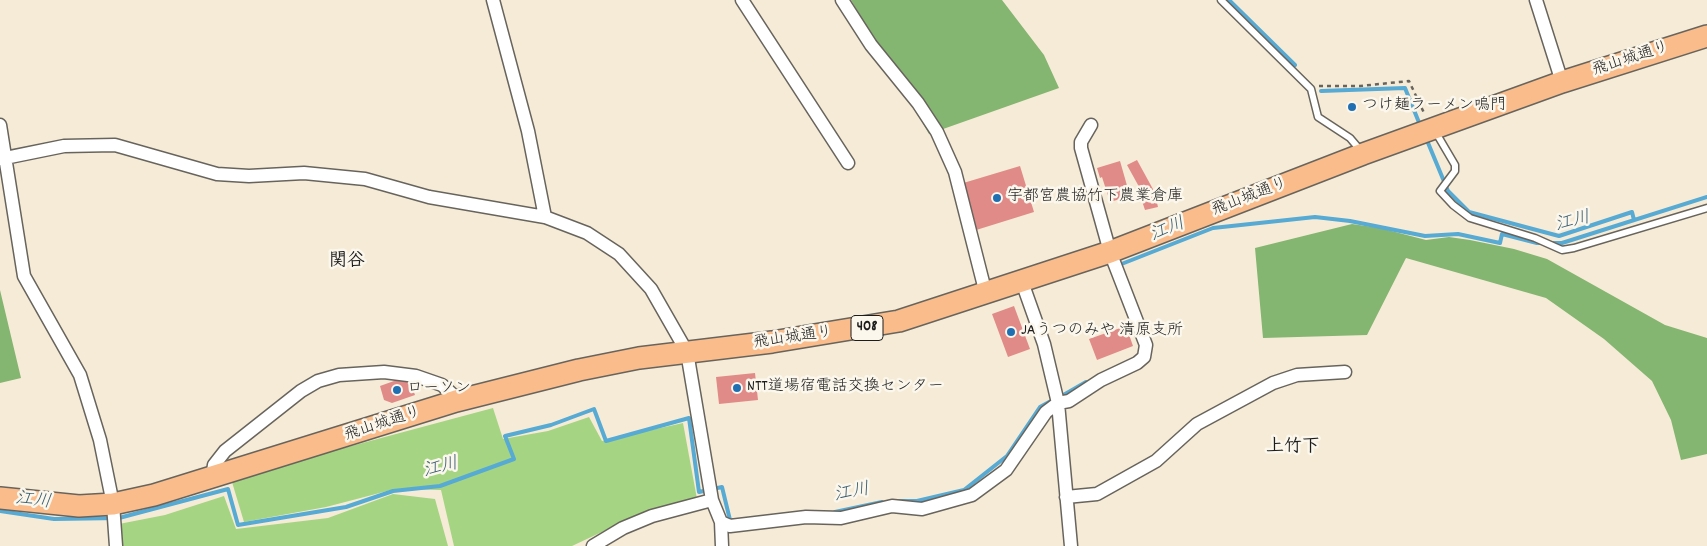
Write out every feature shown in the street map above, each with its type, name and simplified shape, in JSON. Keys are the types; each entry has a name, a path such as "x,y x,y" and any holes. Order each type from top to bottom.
{"highway":[{"name":"飛山城通り","path":"0,498 79,506 113,504 154,496 456,401 580,370 640,358 863,329 899,321 1110,252 1363,154 1562,82 1707,36"}],"street":[{"path":"493,0 528,130 545,217"},
{"path":"842,0 871,45 918,103 937,132 955,172 986,294"},
{"path":"1536,0 1562,82"},
{"path":"745,1 848,163"},
{"path":"0,125 2,159 24,276 80,375 100,440 113,504 116,546"},
{"path":"721,522 730,526 806,517 841,518 892,506 922,508 972,495 1006,470 1046,412 1058,403 1069,401 1101,380 1137,363 1144,357 1146,345 1110,252 1080,148 1081,142 1092,125"},
{"path":"2,159 64,146 115,145 217,174 249,176 304,173 366,178 429,197 545,217 587,233 619,254 651,289 687,352 712,500 721,522 722,546"},
{"path":"1022,282 1044,344 1058,403 1071,546"},
{"path":"212,478 214,465 248,433 301,391 318,382 339,375 384,372 416,376 442,385 456,401"},
{"path":"1066,497 1097,494 1156,462 1197,424 1273,383 1297,375 1345,372"},
{"path":"592,546 623,528 652,516 712,500"}],"lane":[{"path":"1221,0 1311,89 1318,117 1350,138 1363,154"},
{"path":"1434,129 1455,165 1455,171 1440,191 1453,204 1470,218 1535,238 1562,250 1707,208"}],"path":[{"path":"1311,89 1316,86 1360,86 1409,81 1434,129"}],"green space":[{"path":"851,0 1002,0 1044,55 1059,88 929,134"},
{"path":"1352,224 1380,228 1426,240 1449,237 1470,240 1514,249 1547,259 1665,325 1707,338 1707,454 1681,460 1671,420 1652,381 1604,339 1546,298 1406,258 1367,335 1263,338 1255,248"},
{"path":"0,290 21,378 0,383"},
{"path":"493,408 503,439 548,431 589,417 602,441 683,423 697,499 623,522 572,546 454,546 441,490 395,489 326,507 244,522 232,482 314,456"},
{"path":"393,494 435,499 448,546 121,546 119,524 165,515 224,496 236,529 328,518"}],"building":[{"path":"1137,160 1154,191 1158,207 1145,210 1140,195 1143,194 1127,165"},
{"path":"1120,161 1130,196 1110,202 1097,168"},
{"name":"宇都宮農協竹下農業倉庫","path":"1020,166 1034,212 973,231 960,184"},
{"name":"JAうつのみや 清原支所","path":"1014,306 1030,349 1008,357 992,314"},
{"path":"1126,326 1133,346 1097,360 1089,339"},
{"name":"NTT道場宿電話交換センター","path":"755,373 758,400 719,404 716,377"},
{"name":"ローソン","path":"408,376 415,395 392,403 384,400 380,386"}],"waterway":[{"path":"1229,0 1295,65"},
{"path":"1321,91 1405,88 1420,125"},
{"path":"1426,138 1448,191 1469,212 1559,236 1632,212 1634,220"},
{"name":"江川","path":"1119,265 1213,228 1315,217 1350,221 1425,236 1458,234 1500,243 1502,234 1537,243 1562,243 1707,197"},
{"name":"江川","path":"1060,397 1086,382"},
{"name":"江川","path":"899,501 917,501 964,490 1007,456 1040,407 1051,401"},
{"name":"江川","path":"0,511 54,519 119,518 228,489 238,525 346,507 393,491 440,486 514,459 505,436 551,425 594,409 606,441 689,418 699,492 722,487 730,520 733,520"},
{"name":"江川","path":"835,512 882,502"}],"place":[{"name":"つけ麺ラーメン鳴門","path":"1352,107"},
{"name":"宇都宮農協竹下農業倉庫","path":"997,198"},
{"name":"JAうつのみや 清原支所","path":"1011,332"},
{"name":"NTT道場宿電話交換センター","path":"737,388"},
{"name":"ローソン","path":"397,390"}],"district":[{"name":"関谷","path":"347,263"},
{"name":"上竹下","path":"1293,449"}]}
